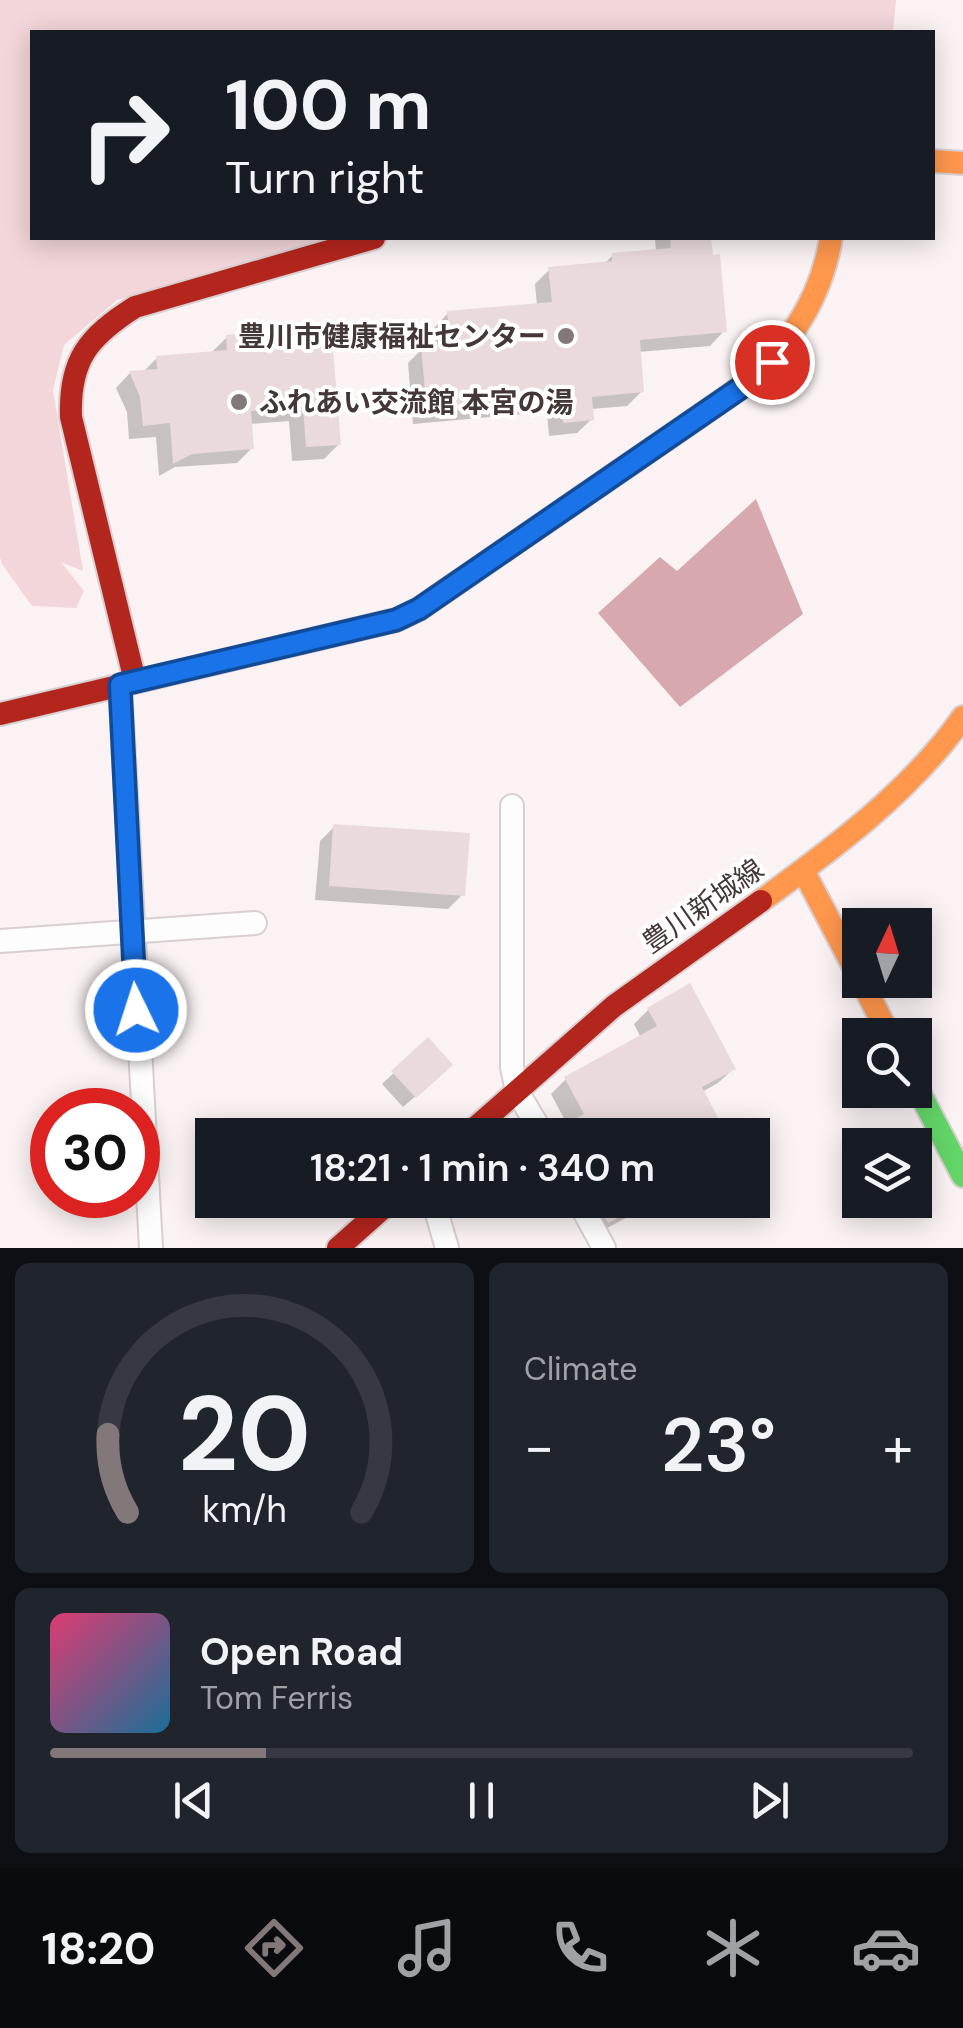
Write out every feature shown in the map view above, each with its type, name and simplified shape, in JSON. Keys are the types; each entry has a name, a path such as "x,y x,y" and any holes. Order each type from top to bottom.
{"street":[{"path":"935,161 963,163"},
{"path":"151,1248 131,931 127,683 69,392 84,347 104,325 135,307 367,240"},
{"path":"0,714 396,620 419,609 742,387 772,362 796,332 818,291 831,240"},
{"name":"豊川新城線","path":"486,1118 664,968 804,872 874,816 950,736 963,717"},
{"path":"512,806 512,1068 517,1091 533,1118"},
{"path":"804,872 842,945"},
{"path":"0,941 255,923"},
{"path":"928,1108 963,1176"},
{"path":"338,1248 372,1218"},
{"path":"438,1218 447,1248"},
{"path":"588,1218 604,1248"}],"shaded area":[{"path":"0,0 896,0 893,30 30,30 30,240 345,240 117,300 64,345 53,390 83,571 61,562 84,591 76,608 32,606 0,557"},
{"path":"756,499 803,614 680,707 598,613 660,557 677,571"}],"building":[{"name":"豊川市健康福祉センター","path":"670,240 711,240 713,255 720,254 727,332 640,340 644,392 592,397 594,420 563,423 561,399 427,411 421,347 450,344 447,311 552,302 548,267 612,261 612,253 671,248"},
{"name":"ふれあい交流館 本宮の湯","path":"331,326 341,445 306,447 303,407 251,411 254,449 192,454 173,464 170,423 143,426 140,397 129,371 157,369 156,356 227,350 226,335"},
{"path":"333,824 470,833 465,896 329,886"},
{"path":"690,983 736,1069 702,1087 718,1118 577,1118 584,1114 564,1077 657,1026 647,1008"},
{"path":"428,1037 453,1065 416,1098 391,1071"}],"traffic: fast":[{"path":"928,1108 963,1176"}],"traffic: slow":[{"path":"935,161 963,163"},
{"path":"723,400 762,368 794,330 818,287 831,240"},
{"path":"761,901 895,794 963,717"},
{"path":"804,872 842,945"},
{"path":"870,998 880,1018"}],"traffic: jam":[{"path":"135,681 71,417 78,365 94,340 135,307 367,240"},
{"path":"0,714 396,620 419,609 723,400"},
{"path":"486,1118 614,1006 761,901"},
{"path":"338,1248 372,1218"}],"place":[{"name":"豊川市健康福祉センター","path":"566,336"},
{"name":"ふれあい交流館 本宮の湯","path":"239,402"}],"route":[{"path":"136,1010 120,685 396,620 419,609 742,387 772,362"}]}
